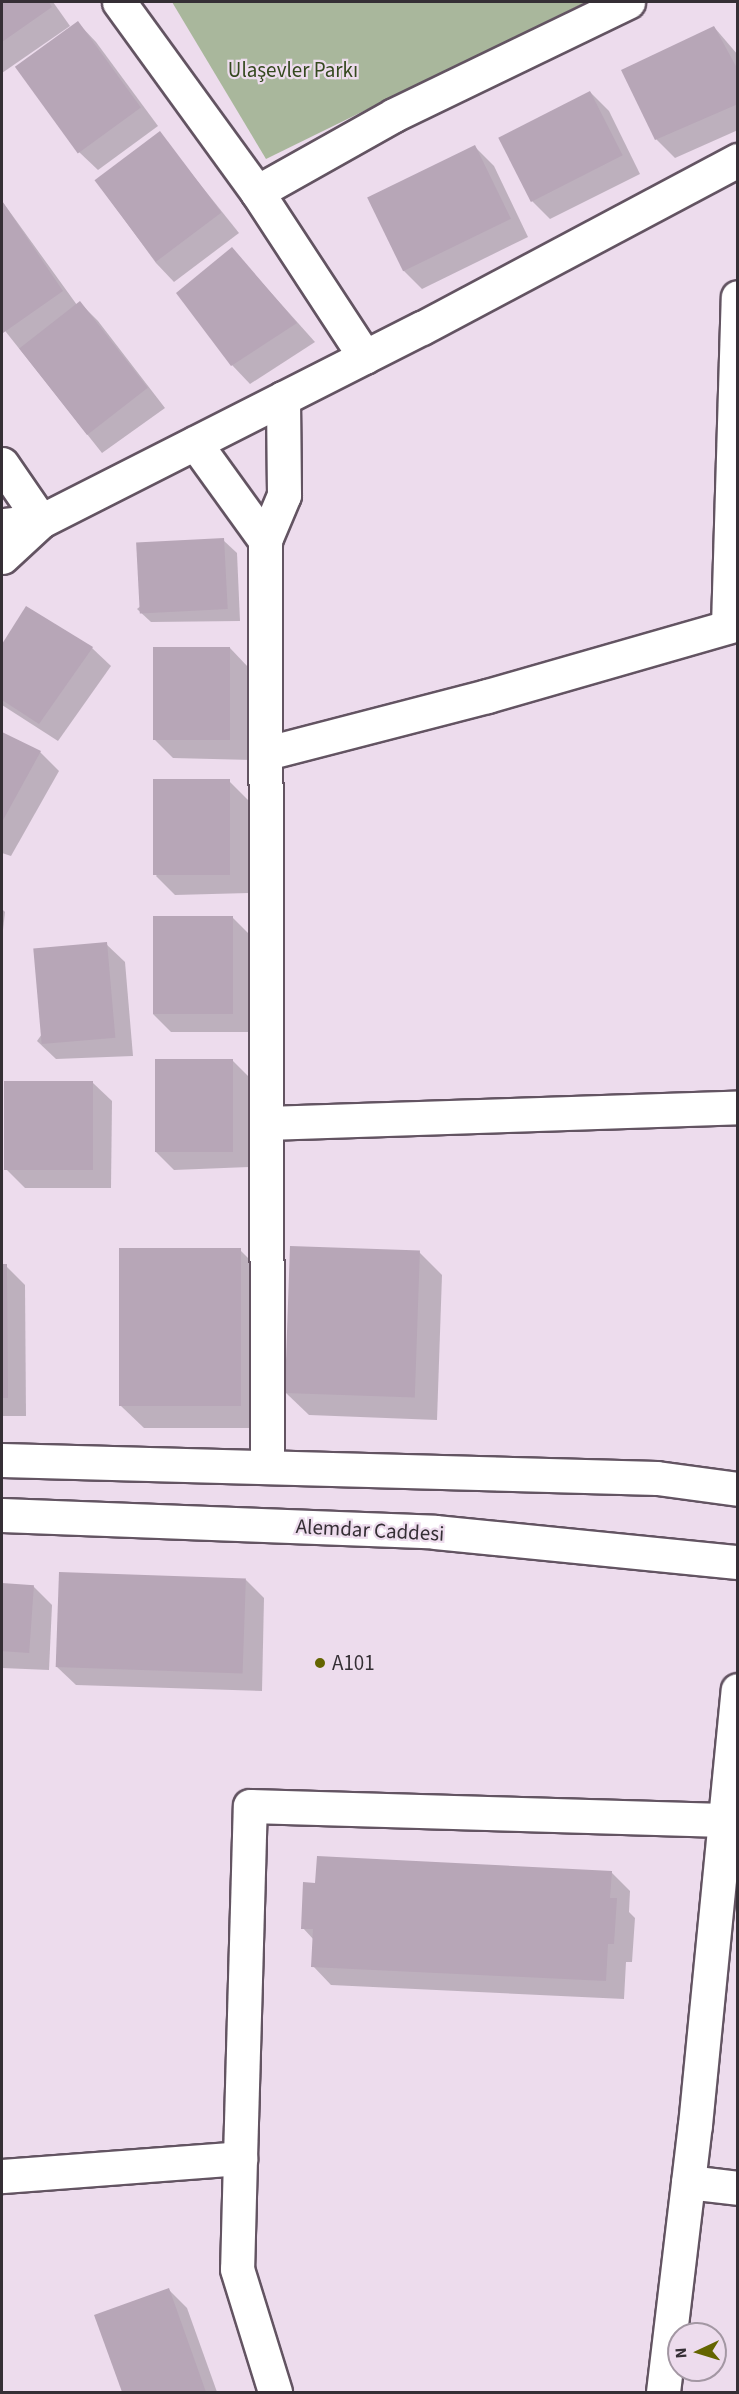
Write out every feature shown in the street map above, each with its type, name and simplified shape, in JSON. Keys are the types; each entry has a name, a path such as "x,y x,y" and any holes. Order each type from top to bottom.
{"street":[{"path":"119,2 257,192 364,357"},
{"path":"257,192 394,115 628,2"},
{"path":"2,557 41,521 364,357 738,160"},
{"path":"267,753 488,696 733,625 738,297"},
{"path":"267,1467 265,540 284,495 283,398"},
{"path":"195,443 265,540"},
{"path":"2,464 41,521"},
{"path":"2,525 41,521"},
{"path":"268,1123 738,1107"},
{"path":"2,1460 657,1478 738,1489"},
{"name":"Alemdar Caddesi","path":"2,1515 435,1532 738,1562"},
{"path":"663,2392 688,2182 738,1690"},
{"path":"275,2392 237,2269 250,1806 724,1821"},
{"path":"2,2176 240,2158"},
{"path":"688,2182 738,2188"}],"green space":[{"name":"Ulaşevler Parkı","path":"172,2 586,2 266,159"}],"building":[{"path":"2,2 49,2 52,7 2,42"},
{"path":"78,21 141,108 78,153 15,67"},
{"path":"714,26 738,70 738,104 655,140 621,70"},
{"path":"590,91 623,155 531,202 498,138"},
{"path":"160,131 221,212 156,262 95,180"},
{"path":"475,145 511,219 403,271 367,198"},
{"path":"2,201 63,291 3,333 2,330"},
{"path":"232,247 297,323 231,366 176,293"},
{"path":"80,301 148,388 87,435 19,348"},
{"path":"224,538 228,609 140,614 136,543"},
{"path":"26,606 93,647 39,724 2,700 2,644"},
{"path":"153,647 230,647 230,740 153,740"},
{"path":"2,732 41,751 2,822"},
{"path":"153,779 230,779 230,875 153,875"},
{"path":"153,916 233,916 233,1014 153,1014"},
{"path":"107,942 115,1038 42,1044 33,948"},
{"path":"155,1059 233,1059 233,1152 155,1152"},
{"path":"4,1081 93,1081 93,1170 4,1170"},
{"path":"290,1246 420,1251 415,1397 285,1393"},
{"path":"119,1248 241,1248 241,1406 119,1406"},
{"path":"2,1264 7,1264 8,1398 2,1398"},
{"path":"59,1572 246,1579 243,1673 56,1667"},
{"path":"2,1583 34,1585 29,1653 2,1651"},
{"path":"317,1856 612,1871 610,1898 617,1898 614,1944 608,1944 606,1981 311,1967 313,1929 301,1929 303,1882 315,1883"},
{"path":"169,2288 206,2392 122,2392 94,2315"}],"place":[{"name":"A101","path":"320,1663"}]}
